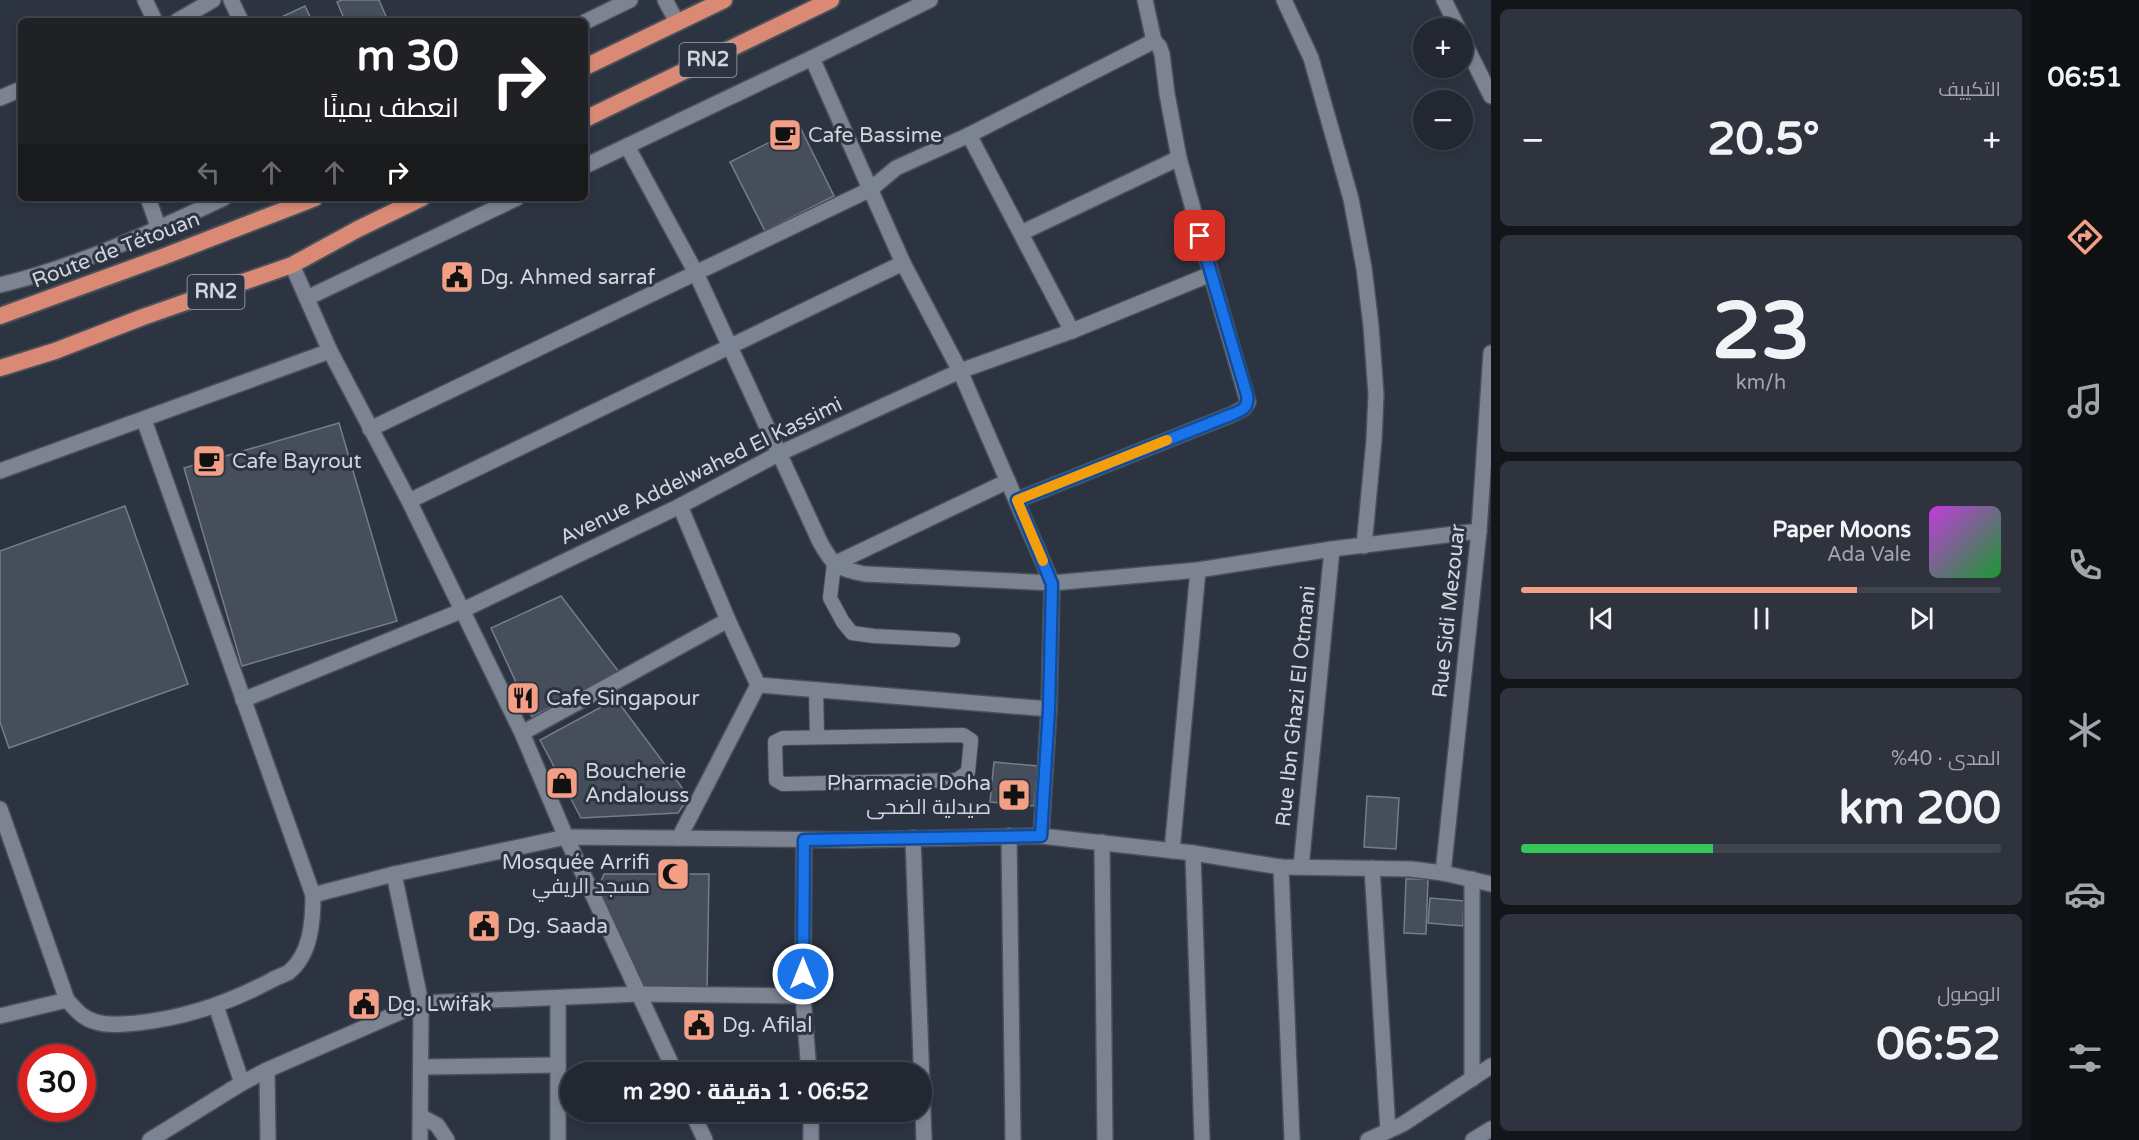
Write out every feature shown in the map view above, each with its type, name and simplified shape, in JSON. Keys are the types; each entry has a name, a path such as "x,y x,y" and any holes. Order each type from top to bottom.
{"highway":[{"name":"RN2","path":"588,66 724,0"},
{"name":"RN2","path":"588,118 831,0"},
{"name":"Route de Tétouan","path":"0,316 307,201"},
{"name":"RN2","path":"1,368 55,351 143,317 292,265 416,201"}],"street":[{"path":"144,0 153,18"},
{"path":"182,18 213,0"},
{"path":"231,0 240,18"},
{"path":"588,21 630,0"},
{"path":"665,0 677,22"},
{"path":"588,165 930,0"},
{"path":"1017,500 1244,408 1248,402 1179,158 1162,54 1154,41 1145,0"},
{"path":"1284,0 1311,58 1351,199 1364,268 1376,394 1364,546"},
{"path":"1444,0 1453,18"},
{"path":"370,429 871,189 896,168 969,135 1154,41"},
{"path":"812,58 903,263 960,371 1052,584 1049,709 1041,836"},
{"path":"1473,60 1491,96"},
{"path":"0,98 18,90"},
{"path":"969,135 1072,331"},
{"path":"627,146 696,273 820,542 834,564 842,569 865,574 1052,584 1198,570 1332,549 1479,531"},
{"path":"1021,233 1179,158"},
{"path":"149,201 159,229"},
{"path":"0,285 33,277 159,229 218,201"},
{"path":"307,298 511,201"},
{"path":"409,501 903,263"},
{"path":"292,265 330,351 409,501 522,733 566,837 670,1062"},
{"name":"Avenue Addelwahed El Kassimi","path":"243,700 461,611 680,506 778,454 960,371 1072,331 1211,274"},
{"path":"0,471 330,351"},
{"name":"Rue Sidi Mezouar","path":"1443,873 1479,531 1491,353"},
{"path":"0,809 67,1000 83,1017 98,1023 116,1025 166,1020 216,1006 251,992 288,972 300,959 313,923 313,895 144,420"},
{"path":"834,564 1008,480"},
{"path":"680,506 758,686"},
{"name":"Rue Ibn Ghazi El Otmani","path":"1301,867 1332,549"},
{"path":"1172,851 1198,570"},
{"path":"522,733 728,620"},
{"path":"758,686 1049,709"},
{"path":"679,838 758,686"},
{"path":"1009,836 1013,1140"},
{"path":"313,895 394,874 566,837 804,840 1041,836 1193,853 1281,867 1372,868 1443,873 1491,884"},
{"path":"914,838 924,1140"},
{"path":"804,840 803,996 809,1062"},
{"path":"1102,842 1105,1140"},
{"path":"1193,853 1202,1140"},
{"path":"1281,867 1292,1140"},
{"path":"1372,868 1388,1131"},
{"path":"394,874 422,1003 420,1140"},
{"path":"1472,879 1472,1079"},
{"path":"150,1140 267,1070 422,1003 639,994 803,996"},
{"path":"558,998 558,1140"},
{"path":"0,1017 67,1000"},
{"path":"216,1006 242,1083"},
{"path":"422,1067 558,1065"},
{"path":"1368,1140 1403,1124 1491,1066"},
{"path":"267,1070 268,1140"},
{"path":"422,1117 437,1125 447,1140"},
{"path":"697,1122 705,1140"},
{"path":"811,1122 811,1140"},
{"path":"1473,1140 1491,1129"}],"lane":[{"path":"834,564 830,598 852,633 953,640"},
{"path":"816,690 817,737"},
{"path":"963,735 971,740 968,772 957,780 783,784 776,780 775,742 783,738 817,737 963,735"}],"building":[{"path":"379,0 387,18 344,18 337,2"},
{"path":"305,6 311,18 279,18"},
{"path":"800,127 834,196 765,231 730,162"},
{"path":"339,423 397,621 242,666 184,468"},
{"path":"125,506 188,684 9,748 0,722 0,551"},
{"path":"561,596 619,672 532,717 491,628"},
{"path":"616,699 689,797 678,813 581,818 540,740"},
{"path":"994,762 1038,766 1034,806 990,802"},
{"path":"1367,796 1399,798 1396,849 1364,847"},
{"path":"604,874 709,874 707,990 647,992 596,893"},
{"path":"1406,879 1428,879 1426,934 1404,933"},
{"path":"1430,898 1464,901 1463,926 1428,923"}],"slow traffic":[{"path":"1043,561 1017,500 1167,440"}],"place":[{"name":"Cafe Bassime","path":"785,135"},
{"name":"Dg. Ahmed sarraf","path":"457,277"},
{"name":"Cafe Bayrout","path":"209,461"},
{"name":"Cafe Singapour","path":"523,698"},
{"name":"Boucherie Andalouss","path":"562,783"},
{"name":"Pharmacie Doha صيدلية الضحى","path":"1014,795"},
{"name":"Mosquée Arrifi مسجد الريفي","path":"673,874"},
{"name":"Dg. Saada","path":"484,926"},
{"name":"Dg. Lwifak","path":"364,1004"},
{"name":"Dg. Afilal","path":"699,1025"}],"route":[{"path":"803,974 804,840 1041,836 1049,709 1052,584 1017,500 1241,411 1246,406 1247,395 1200,236"}]}
